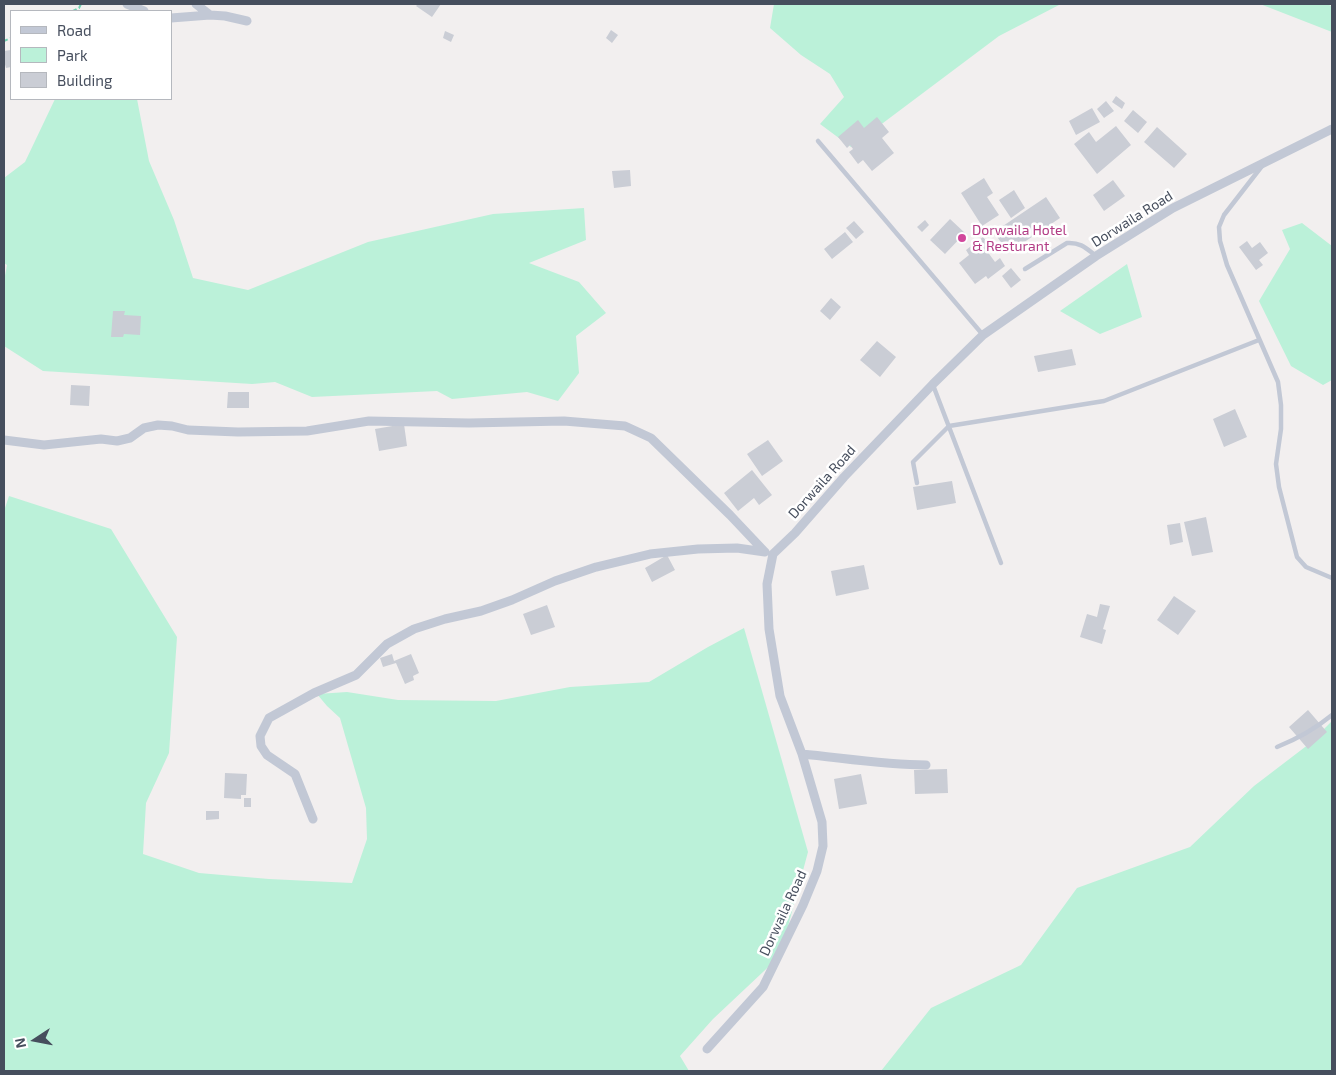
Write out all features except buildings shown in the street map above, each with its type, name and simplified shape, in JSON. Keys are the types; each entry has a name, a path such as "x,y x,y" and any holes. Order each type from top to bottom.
{"street":[{"path":"127,4 142,10"},
{"path":"196,4 210,15"},
{"path":"172,18 210,15 247,21"},
{"name":"Dorwaila Road","path":"707,1049 763,987 818,871 823,846 822,822 802,754 780,696 769,630 768,553 795,533 844,477 932,384 983,335 1096,256 1173,208 1332,129"},
{"path":"4,440 44,445 101,439 117,441 130,438 144,428 158,425 188,430 238,432 307,430 369,421 469,423 564,421 624,426 652,438 768,553"},
{"path":"313,819 295,774 268,755 260,746 260,736 269,718 314,693 356,675 387,644 414,629 445,619 482,611 555,581 596,567 650,554 698,549 737,548 768,553"},
{"path":"802,754 874,760 902,765 926,765"}],"lane":[{"path":"818,142 983,335"},
{"path":"1264,164 1224,215 1219,227 1220,241 1226,265 1278,382 1281,428 1276,464 1279,487 1297,557 1306,567 1332,578"},
{"path":"1025,269 1067,243 1075,242 1082,245 1096,256"},
{"path":"917,483 913,462 949,426 1104,401 1259,340"},
{"path":"932,384 1001,563"},
{"path":"1277,747 1298,738 1320,725 1332,715"}],"green space":[{"path":"774,4 1059,5 999,36 851,147 820,124 844,97 830,74 801,55 770,28"},
{"path":"1260,4 1328,4 1332,7 1332,32"},
{"path":"55,100 137,100 149,161 174,220 193,278 248,290 368,242 493,214 584,208 586,240 529,263 579,282 606,313 576,336 579,373 558,401 527,392 452,399 437,391 312,397 275,382 252,384 43,371 4,346 4,281 7,265 4,263 4,178 25,162"},
{"path":"1302,223 1332,246 1332,380 1323,385 1291,366 1259,301 1290,249 1282,230"},
{"path":"1127,264 1142,317 1100,334 1060,311"},
{"path":"9,496 111,529 177,637 169,753 146,803 143,854 199,873 352,883 367,839 366,808 340,718 317,694 347,692 398,700 496,701 570,687 649,682 744,628 808,852 780,956 713,1019 680,1056 689,1071 4,1071 4,511"},
{"path":"1332,721 1332,1071 881,1071 931,1008 1021,965 1077,888 1190,847 1254,786 1309,744"}],"place":[{"name":"Dorwaila Hotel & Resturant","path":"962,238"}]}
